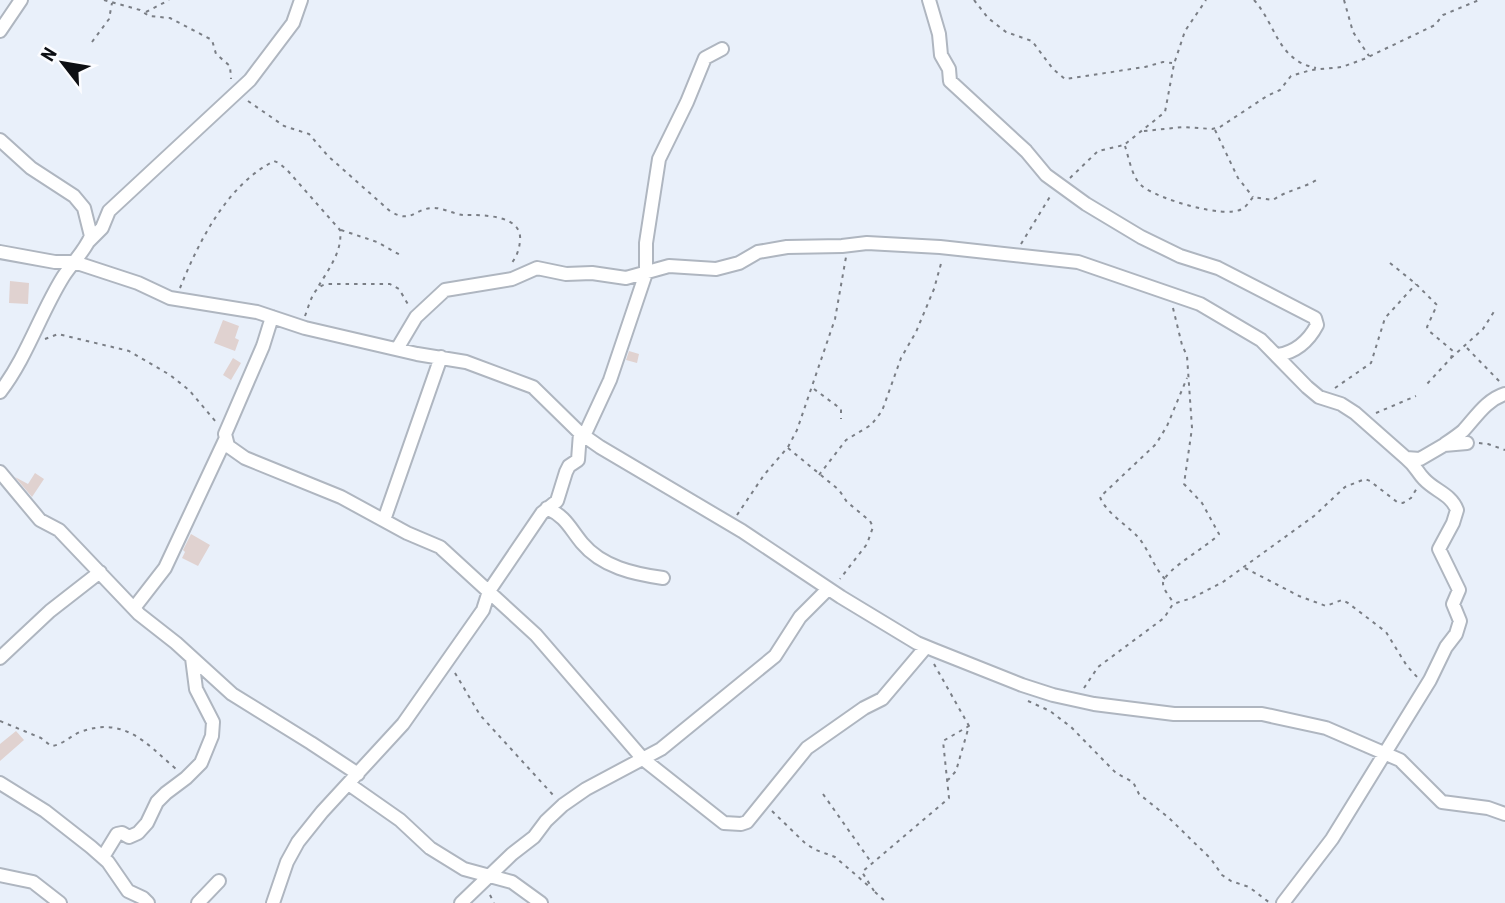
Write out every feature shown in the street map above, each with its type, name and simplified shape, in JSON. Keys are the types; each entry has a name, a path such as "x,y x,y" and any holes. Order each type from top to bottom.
{"street":[{"path":"0,31 21,0"},
{"path":"0,392 19,364 64,276 88,242 103,228 109,211 250,80 293,23 301,0"},
{"path":"929,0 939,34 941,55 949,69 950,81 1026,150 1046,176 1141,237 1187,259 1218,268 1315,318 1317,325 1310,337 1299,348 1278,355"},
{"path":"273,903 287,862 298,842 403,724 486,604 489,591 547,508 557,501 569,466 578,460 582,435 610,380 646,273 646,243 659,159 705,58 722,48"},
{"path":"0,140 31,168 80,203 90,234 88,242"},
{"path":"397,349 416,317 445,290 512,279 537,268 566,274 592,273 626,278 669,266 716,269 738,263 758,252 787,247 867,243 946,247 1078,262 1200,304 1261,340 1278,355 1296,378 1319,397 1341,404 1362,418 1418,467 1422,477 1450,498 1457,510 1439,549 1459,590 1453,604 1460,621 1458,631 1332,839 1283,903"},
{"path":"0,252 55,262 74,262 138,283 175,299 272,317 397,349 466,362 534,387 582,435 731,525 828,589 925,648 1022,685 1074,700 1174,714 1262,714 1329,729 1400,760 1442,802 1505,814"},
{"path":"134,608 165,568 251,377 272,317"},
{"path":"384,520 441,357"},
{"path":"1406,458 1425,458 1465,428 1485,407 1505,394"},
{"path":"225,437 229,446 244,458 341,497 440,547 536,635 643,759 724,823 747,822 807,748 841,723 882,699 925,648"},
{"path":"1444,445 1467,443"},
{"path":"0,472 40,520 59,530 134,608 232,694 312,743 430,848 464,869 512,882 541,903"},
{"path":"547,508 561,515 584,545 609,564 630,572 663,578"},
{"path":"0,658 50,611 100,572"},
{"path":"461,903 534,837 555,812 586,789 661,750 779,653 800,617 828,589"},
{"path":"101,855 106,852 117,834 129,836 138,833 166,793 187,778 201,763 213,729 207,709 196,689 191,658"},
{"path":"0,783 45,811 101,855 128,891 139,895 148,903"},
{"path":"0,875 33,882 60,903"},
{"path":"198,903 219,881"}],"path":[{"path":"104,0 180,22 212,40 216,54 230,66 231,87 236,94 284,126 309,134 328,156 391,212 408,217 430,208 461,215 486,215 510,222 521,237 519,252 495,282"},
{"path":"145,13 169,0"},
{"path":"974,0 988,18 1006,33 1032,41 1053,69 1065,79 1163,62 1174,64"},
{"path":"1015,254 1059,184 1079,171 1098,151 1124,145 1167,110 1174,64 1185,31 1206,0"},
{"path":"1254,0 1288,54 1303,65 1321,69"},
{"path":"1344,0 1353,32 1369,56"},
{"path":"1144,131 1184,127 1214,129 1280,90 1291,76 1342,67 1435,25 1443,15 1479,0"},
{"path":"92,41 109,19 113,2"},
{"path":"1214,129 1238,178 1253,197 1273,200 1287,191 1305,187 1320,178"},
{"path":"1124,145 1139,183 1157,195 1207,210 1231,211 1244,208 1253,197"},
{"path":"175,299 192,256 230,197 251,173 274,161 288,171 340,230 342,239 300,326"},
{"path":"340,230 377,242 402,256"},
{"path":"731,525 764,475 788,447 813,388 835,319 848,245"},
{"path":"819,475 846,440 871,425 883,411 901,358 916,332 934,289 946,247"},
{"path":"1390,264 1437,305 1427,327 1451,349 1451,358"},
{"path":"318,287 327,284 390,284 399,289 416,317"},
{"path":"1329,401 1336,387 1371,363 1385,318 1416,284"},
{"path":"1170,293 1187,356 1192,428 1184,484 1202,503 1219,534 1172,570 1165,579 1164,588 1174,604"},
{"path":"1427,384 1483,329 1495,310"},
{"path":"45,339 58,334 129,351 170,375 189,390 225,437"},
{"path":"1466,347 1505,388"},
{"path":"1165,579 1150,560 1144,544 1106,507 1100,497 1156,444 1167,426 1187,377"},
{"path":"813,388 841,409 841,419"},
{"path":"1362,418 1416,396"},
{"path":"1467,443 1488,443 1505,450"},
{"path":"788,447 839,490 847,502 867,517 873,527 867,544 839,580 841,597"},
{"path":"1074,700 1098,667 1164,618 1174,604 1209,590 1244,568 1352,484 1365,479 1397,502 1403,503 1411,498 1422,477"},
{"path":"1244,568 1299,596 1326,606 1342,600 1348,603 1386,632 1407,666 1426,687"},
{"path":"925,648 970,726 956,771 947,780"},
{"path":"449,659 456,678 480,715 554,796 555,812"},
{"path":"1020,695 1071,727 1116,774 1133,782 1139,794 1169,818 1211,859 1222,875 1249,887 1270,903"},
{"path":"0,720 17,726 51,747 62,744 77,733 105,725 122,729 138,737 187,778"},
{"path":"874,891 862,872 949,798 943,741 970,726"},
{"path":"823,794 872,863"},
{"path":"763,804 806,844 835,857 887,903"}],"building":[{"path":"10,281 29,283 28,304 9,303"},
{"path":"223,320 239,326 235,338 239,340 235,351 214,343"},
{"path":"629,351 639,354 637,363 626,360"},
{"path":"233,358 241,363 231,380 223,375"},
{"path":"35,473 44,479 32,497 15,477 28,484"},
{"path":"191,534 210,545 198,566 182,558"},
{"path":"16,731 24,740 0,761 0,744"}]}
